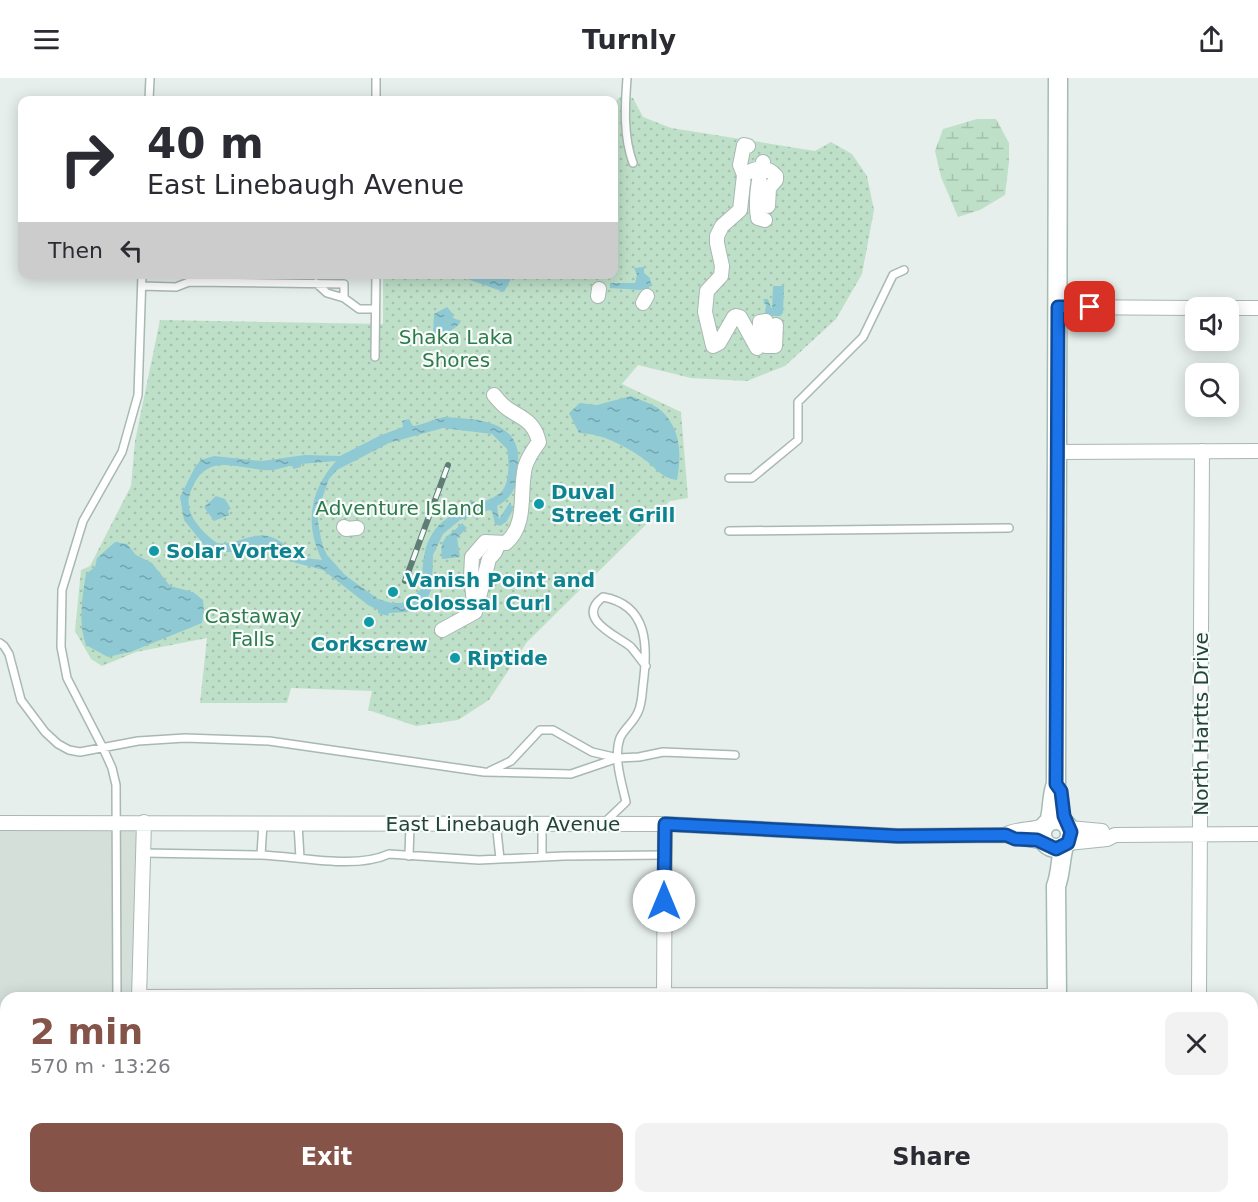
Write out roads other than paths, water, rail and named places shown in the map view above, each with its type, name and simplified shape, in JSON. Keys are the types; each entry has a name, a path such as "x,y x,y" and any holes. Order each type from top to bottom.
{"street":[{"path":"1057,992 1056,886 1060,877 1060,862 1052,809 1056,784 1058,78"},
{"path":"748,146 744,145 740,165 744,175 740,210 722,226 717,236 722,271 719,280 707,291 705,302 711,344 713,346 719,343 736,316 740,317 757,348 760,322 766,321 766,346 776,344 776,325"},
{"path":"744,175 762,165"},
{"path":"762,165 776,176 776,180 769,188 768,206"},
{"path":"762,165 758,182 757,209 758,218 765,220"},
{"path":"1058,307 1185,308"},
{"path":"1239,308 1258,308"},
{"path":"442,630 475,612 471,576 472,557 485,542 508,541 521,515 524,469 530,454 539,442 537,433 523,416 505,407 494,395"},
{"name":"North Hartts Drive","path":"1200,992 1202,451"},
{"path":"1058,452 1258,451"},
{"path":"140,992 144,822"},
{"name":"East Linebaugh Avenue","path":"0,823 665,824 898,836 1006,835 1015,839 1037,840 1057,835 1107,839 1115,835 1258,834"},
{"path":"664,992 665,824"}],"lane":[{"path":"149,96 150,78"},
{"path":"376,78 376,96"},
{"path":"627,78 625,119 633,163"},
{"path":"729,478 752,478 798,440 798,402 863,337 893,275 904,270"},
{"path":"117,992 118,823 115,776 67,678 61,647 62,590 83,521 122,452 138,395 142,279"},
{"path":"375,357 376,279"},
{"path":"142,286 176,287 189,282 344,284 344,298"},
{"path":"316,283 327,293 344,298 359,309 375,309"},
{"path":"729,531 1009,528"},
{"path":"604,824 626,802 618,758 620,738 639,711 646,666 645,638 635,613 619,599 603,597 598,601 594,611 599,625 631,647 646,666"},
{"path":"0,643 9,654 21,700 45,732 69,750 80,752 138,741 185,738 269,741 484,772 571,774 618,758"},
{"path":"484,772 499,768 511,760 540,729 553,730 592,752 618,758 663,752 735,755"},
{"path":"261,855 263,823"},
{"path":"298,824 300,858"},
{"path":"498,824 500,859"},
{"path":"542,824 542,857"},
{"path":"409,855 410,825"},
{"path":"143,854 261,855 354,862 378,859 388,854 479,860 664,855"}],"water":[{"path":"644,267 644,273 650,278 649,288 640,290 610,288 610,283 635,283 637,275 634,268"},
{"path":"467,279 510,279 504,292"},
{"path":"773,286 784,286 783,313 780,316 769,316 765,313 766,305 763,299 768,299 772,310"},
{"path":"447,307 453,314 453,318 461,321 449,332 433,333 434,314"},
{"path":"631,396 658,408 671,423 678,441 677,480 662,474 641,457 619,444 596,435 579,433 569,413 580,403 597,405"},
{"path":"444,417 486,422 506,431 513,438 518,454 517,478 510,496 497,506 499,519 510,502 513,510 506,522 500,526 495,524 492,511 489,510 460,520 443,534 433,555 432,588 426,601 407,612 389,613 388,616 378,613 378,610 368,605 323,570 293,562 275,548 267,545 252,545 236,552 211,550 204,545 184,520 180,497 201,460 214,456 262,461 305,455 340,456 379,436 403,427 402,421 409,419 413,426","holes":["443,428 492,434 507,449 508,471 505,487 490,499 476,504 474,501 466,504 466,508 453,514 435,530 429,539 423,561 422,588 411,599 401,603 378,599 345,575 327,555 322,544 318,510 329,479 337,470 389,443","336,461 320,484 312,508 313,533 322,560 301,556 278,540 267,536 254,536 230,543 217,543 201,529 190,511 189,495 200,475 207,469 225,465 264,470 292,465 293,469 301,467 301,464"]},
{"path":"216,496 225,499 231,509 228,510 229,515 214,521 204,507"},
{"path":"462,523 467,528 457,538 460,557 442,559 443,541"},
{"path":"115,542 127,544 136,555 152,563 170,586 193,592 203,600 202,623 133,651 108,657 86,645 81,619 86,574 95,567 97,558"}],"railway":[{"path":"405,581 448,465"}],"place":[{"name":"Duval Street Grill","path":"539,504"},
{"name":"Solar Vortex","path":"154,551"},
{"name":"Vanish Point and Colossal Curl","path":"393,592"},
{"name":"Corkscrew","path":"369,622"},
{"name":"Riptide","path":"455,658"}],"park label":[{"name":"Shaka Laka Shores","path":"456,348"},
{"name":"Adventure Island","path":"400,508"},
{"name":"Castaway Falls","path":"253,628"}]}
